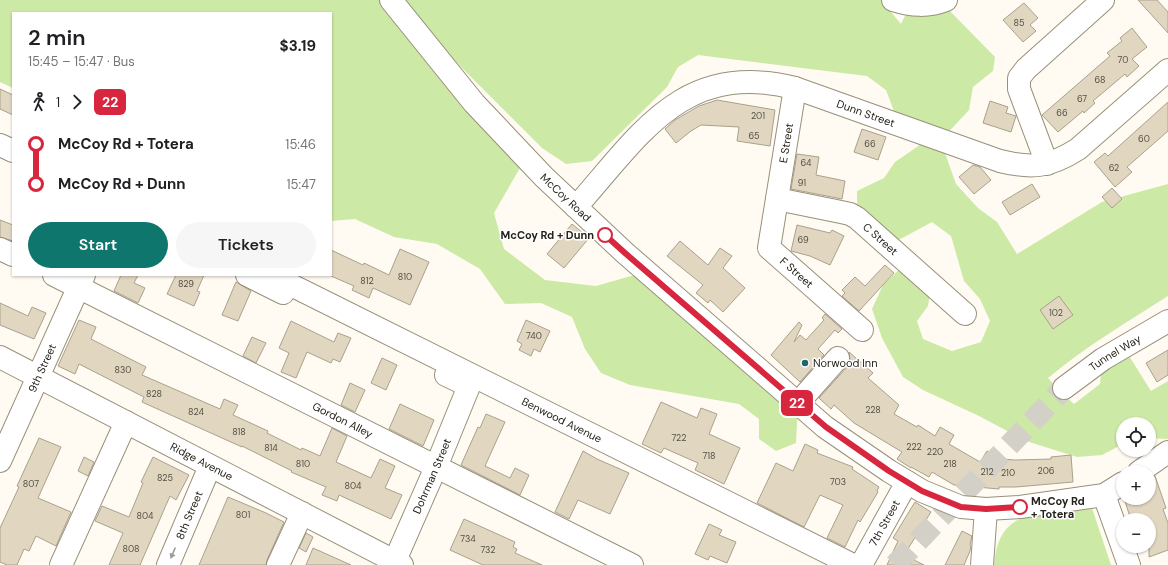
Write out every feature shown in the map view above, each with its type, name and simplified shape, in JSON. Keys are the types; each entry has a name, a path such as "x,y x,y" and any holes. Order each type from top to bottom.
{"street":[{"name":"McCoy Road","path":"391,0 474,103 544,177 625,253 826,427 889,471 922,491 961,507 986,509 1020,507 1104,495 1116,487"},
{"path":"894,0 920,5 929,5 946,0"},
{"path":"1047,164 1018,83 1026,69 1102,0"},
{"name":"Dunn Street","path":"576,206 639,135 658,116 680,100 713,86 748,81 795,88 1000,161 1026,166 1047,164 1063,158 1078,149 1168,70"},
{"name":"E Street","path":"777,199 795,88"},
{"path":"0,145 12,151"},
{"name":"C Street","path":"777,199 850,214 857,218 966,314"},
{"name":"F Street","path":"777,199 769,248 862,330"},
{"path":"0,249 12,255"},
{"name":"Gordon Alley","path":"58,276 81,281 436,467 632,565"},
{"name":"Dohrman Street","path":"249,276 470,386 396,564"},
{"name":"Benwood Avenue","path":"273,276 853,565"},
{"name":"9th Street","path":"0,461 81,281"},
{"name":"Tunnel Way","path":"1064,388 1103,359 1168,321"},
{"name":"Ridge Avenue","path":"0,358 38,376 302,513 396,564"},
{"path":"798,403 838,358"},
{"path":"61,565 126,422"},
{"path":"1149,465 1168,452"},
{"name":"8th Street","path":"168,565 210,466"},
{"name":"7th Street","path":"862,565 907,482"},
{"path":"1104,495 1129,565"},
{"path":"982,565 986,509"},
{"path":"278,565 302,513"}],"green space":[{"path":"0,0 387,0 521,166 494,213 504,249 545,280 596,286 645,272 798,405 796,443 776,451 759,439 759,419 739,404 630,385 601,373 585,349 572,317 541,303 505,304 480,269 437,244 394,237 355,219 332,221 332,12 12,12 12,88 0,82"},
{"path":"402,0 881,0 901,24 910,6 943,4 995,57 993,71 973,87 969,110 942,139 898,122 886,90 867,76 698,55 678,67 667,87 592,161 566,164 542,148 421,27"},
{"path":"930,138 941,142 956,184 978,208 997,222 1017,254 1102,202 1168,184 1168,296 1091,345 1048,378 1074,404 1100,384 1102,364 1126,351 1151,391 1168,381 1168,439 1156,438 1156,417 1116,417 1116,448 1102,455 1077,457 1026,441 979,416 923,390 903,377 882,338 872,309 883,285 905,264 931,288 928,306 917,321 923,339 952,351 981,342 990,321 980,299 964,281 951,236 932,222 893,243 857,213 857,191 884,178 895,162"},
{"path":"1092,508 1111,565 994,565 999,540 1007,528 1020,518 1029,515"}],"building":[{"path":"1138,0 1157,0 1168,12 1168,33"},
{"path":"1024,3 1038,18 1030,25 1036,31 1023,42 1003,20"},
{"path":"1132,28 1147,47 1132,59 1139,66 1127,77 1125,74 1093,101 1095,103 1084,113 1083,111 1058,132 1042,115 1110,56 1107,53 1122,41 1120,38"},
{"path":"0,89 12,95 12,115 0,109"},
{"path":"717,100 775,110 770,146 737,141 739,127 701,125 676,143 665,129 675,120 699,106"},
{"path":"990,101 1008,107 1006,113 1016,116 1011,132 983,123"},
{"path":"1168,102 1168,131 1127,167 1132,172 1115,187 1094,162 1105,153 1108,156"},
{"path":"862,129 886,137 878,160 854,152"},
{"path":"797,154 819,157 816,175 845,181 842,199 791,189"},
{"path":"973,165 980,167 991,180 974,194 959,177"},
{"path":"1032,184 1040,197 1010,215 1002,202"},
{"path":"1112,188 1122,199 1112,208 1102,197"},
{"path":"0,220 12,225 12,241 0,237"},
{"path":"572,224 589,238 564,268 547,254"},
{"path":"797,225 830,233 832,230 844,236 830,265 810,256 791,251"},
{"path":"680,241 708,265 720,248 732,256 723,268 745,288 723,312 710,300 708,303 696,293 703,285 667,256"},
{"path":"400,249 429,262 410,305 373,288 369,298 352,290 354,286 331,276 332,250 363,265 364,263 389,275"},
{"path":"885,265 894,273 859,311 842,296 845,293 842,290 855,277 865,286"},
{"path":"121,276 138,276 134,283 145,288 138,303 114,291"},
{"path":"176,276 204,276 197,291 200,292 194,306 167,294"},
{"path":"236,282 251,291 238,321 222,315"},
{"path":"1059,296 1073,315 1053,329 1040,310"},
{"path":"0,303 28,316 32,307 46,313 34,339 0,325"},
{"path":"825,314 842,329 838,333 835,330 818,349 824,355 800,382 771,355 799,322 802,325 794,342 800,335 806,340 824,320 822,318"},
{"path":"79,320 96,327 91,339 146,367 142,375 220,409 224,399 238,405 233,415 268,431 267,433 301,450 302,448 320,456 332,428 347,436 336,462 371,478 380,459 395,466 385,488 402,495 391,519 339,495 337,501 322,495 326,487 291,472 292,471 242,446 142,402 144,397 79,364 75,374 58,366"},
{"path":"526,320 550,331 540,352 534,349 531,356 519,350 522,344 517,341"},
{"path":"291,321 334,342 338,333 351,338 340,362 333,359 331,363 307,352 296,378 281,372 289,353 279,348"},
{"path":"252,337 266,343 256,363 243,356"},
{"path":"1168,350 1168,375 1157,382 1146,363"},
{"path":"849,352 873,373 868,378 899,405 894,414 917,427 918,425 935,436 940,427 954,435 949,444 980,462 987,451 1002,459 1015,460 1051,459 1051,457 1071,455 1073,482 999,487 999,489 954,485 932,472 929,477 911,468 897,459 902,452 854,423 834,405 831,409 819,398 848,366 850,360"},
{"path":"382,358 397,365 386,390 371,383"},
{"path":"350,383 365,390 355,412 341,405"},
{"path":"661,402 697,418 701,408 717,414 709,434 740,448 724,484 695,470 698,463 664,448 661,453 642,444"},
{"path":"400,404 434,420 423,446 389,429"},
{"path":"486,414 505,422 485,466 510,478 515,468 529,475 520,495 461,465 478,427 480,428"},
{"path":"39,438 61,447 38,498 71,512 56,546 36,536 29,551 24,549 17,565 7,565 0,562 0,528"},
{"path":"805,444 818,450 817,453 853,467 852,469 879,487 878,492 860,522 858,520 845,547 827,538 843,505 820,495 804,527 757,503 776,463 793,471"},
{"path":"583,451 629,473 610,514 578,500 569,519 555,512"},
{"path":"84,457 94,462 88,476 78,471"},
{"path":"153,457 189,475 176,500 170,496 140,565 109,565 123,533 95,521 102,506 129,517 143,483 141,482"},
{"path":"1156,479 1166,508 1163,509 1168,523 1168,550 1149,557 1149,553 1156,553 1156,513 1129,513 1126,505 1156,505"},
{"path":"228,497 284,522 266,565 199,565"},
{"path":"915,502 931,512 904,555 924,565 887,565 898,541 893,538"},
{"path":"464,519 515,542 513,547 517,549 515,553 542,565 483,565 450,550"},
{"path":"709,524 722,530 719,535 736,542 727,563 710,556 708,560 695,554"},
{"path":"962,531 972,536 970,551 964,565 945,565"},
{"path":"306,533 313,537 306,552 299,548"},
{"path":"313,548 351,565 306,565"}],"tunnel":[{"path":"895,565 1064,388"}],"bus line":[{"name":"22","path":"605,235 826,427 889,471 922,491 961,507 986,509 1020,507"}],"place":[{"name":"McCoy Rd + Dunn","path":"605,235"},
{"name":"Norwood Inn","path":"805,363"},
{"name":"McCoy Rd + Totera","path":"1020,507"}]}
